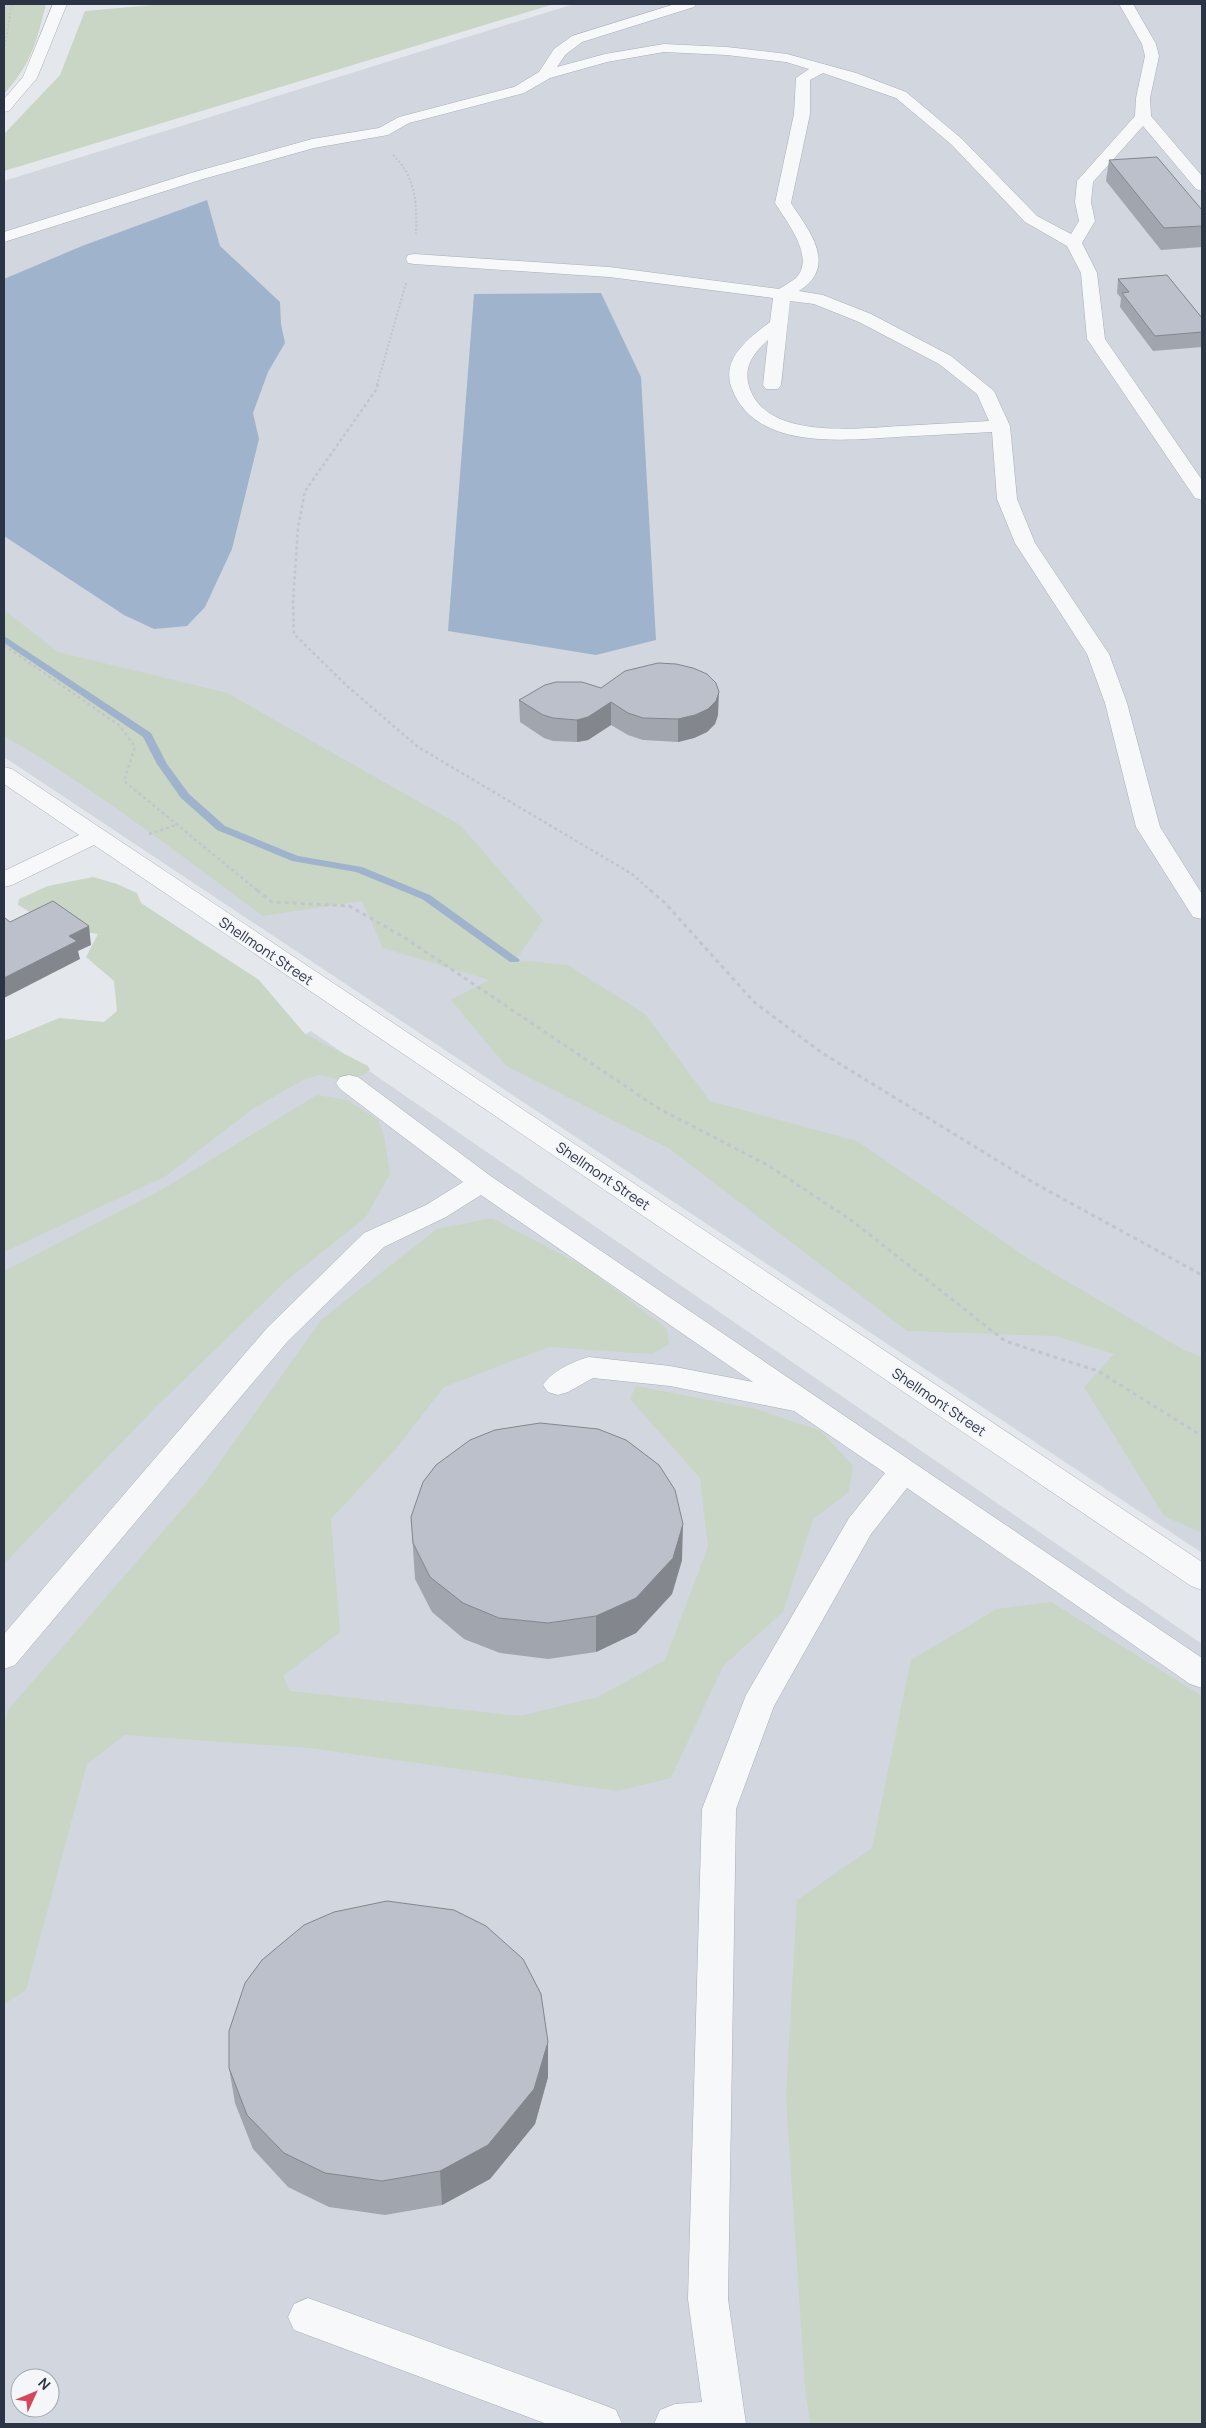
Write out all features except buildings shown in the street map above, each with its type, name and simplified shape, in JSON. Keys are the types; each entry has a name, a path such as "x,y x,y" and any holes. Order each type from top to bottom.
{"street":[{"path":"4,108 30,78 60,4"},
{"path":"545,76 559,52 577,39 689,4"},
{"path":"1126,4 1149,44 1152,56 1143,98 1143,117 1202,186"},
{"path":"4,236 197,176 312,144 383,132 404,120 519,90 545,76 605,58 664,48 787,58 851,76 901,95 957,142 1032,218 1074,243 1089,273 1096,339 1202,494"},
{"path":"772,386 782,295 805,278 811,264 810,249 783,204 802,114 803,78 820,68"},
{"path":"1074,243 1087,222 1083,202 1085,181 1143,117"},
{"path":"4,224 130,190 197,176"},
{"path":"414,259 609,272 817,299 866,318 945,360 985,391 1001,426 1007,499 1025,543 1098,654 1116,703 1148,827 1202,912"},
{"path":"778,325 752,344 740,362 737,378 743,395 756,411 772,422 795,430 840,434 1001,426"},
{"name":"Shellmont Street","path":"4,774 1202,1578"},
{"path":"4,880 95,836"},
{"path":"349,1083 482,1183 1202,1675"},
{"path":"4,1656 277,1335 374,1240 436,1211 482,1183"},
{"path":"558,1385 588,1367 670,1376 804,1403"},
{"path":"675,2424 726,2422 708,2299 719,1809 758,1704 860,1526 904,1470"},
{"path":"308,2317 601,2424"}],"path":[{"path":"4,50 12,4"},
{"path":"383,132 378,141 405,165 413,179 417,211 414,259 395,316 376,390 305,491 298,528 293,601 294,634 346,686 418,747 632,874 665,903 707,952 754,1002 822,1053 1034,1183 1202,1275"},
{"path":"4,645 120,726 135,747 124,781 272,902 349,906 402,936 506,1008 658,1108 769,1166 851,1220 1005,1341 1098,1371 1202,1436"},
{"path":"148,835 176,825"}],"shaded area":[{"path":"574,4 1202,4 1202,1553 4,757 4,181"},
{"path":"311,1031 1202,1644 1202,2424 4,2424 4,1199"}],"green space":[{"path":"4,4 46,4 32,52 21,72 4,94"},
{"path":"164,4 554,4 4,171 4,134 60,75 85,11"},
{"path":"4,610 58,652 227,693 460,825 543,920 516,960 568,965 645,1014 710,1101 857,1141 1029,1259 1184,1350 1202,1357 1202,1533 1164,1516 1084,1387 1114,1354 1056,1336 907,1331 670,1149 506,1066 451,1000 489,980 383,948 362,901 263,916 104,799 4,736"},
{"path":"93,877 117,884 137,893 141,903 259,980 305,1034 368,1066 370,1070 363,1075 342,1080 319,1075 303,1080 251,1110 166,1176 4,1252 4,1041 59,1018 104,1022 117,1011 114,981 86,957 98,934 55,927 18,905 19,899 48,886"},
{"path":"317,1095 347,1100 378,1120 384,1136 390,1174 366,1217 286,1281 158,1405 4,1564 4,1271 161,1190"},
{"path":"492,1218 587,1268 667,1329 669,1344 652,1354 549,1347 444,1387 395,1450 331,1519 340,1632 283,1676 290,1691 520,1716 598,1697 665,1660 708,1547 700,1478 630,1399 636,1386 756,1409 821,1431 853,1466 849,1492 813,1519 783,1612 723,1666 671,1778 617,1791 309,1748 125,1735 87,1764 26,1990 4,2004 4,1727 8,1710 205,1483 322,1319 437,1229"},
{"path":"1051,1602 1202,1696 1202,2424 810,2424 805,2387 786,2098 797,1900 872,1848 911,1660 997,1609"}],"water":[{"path":"207,200 220,246 280,302 281,324 285,343 268,372 253,413 259,439 232,549 205,607 187,626 154,629 124,615 4,536 4,279 82,246"},
{"path":"601,293 641,377 656,640 596,655 448,631 474,294"}],"waterway":[{"path":"4,639 147,735 162,764 185,796 221,828 296,859 358,869 426,897 514,960"}]}
